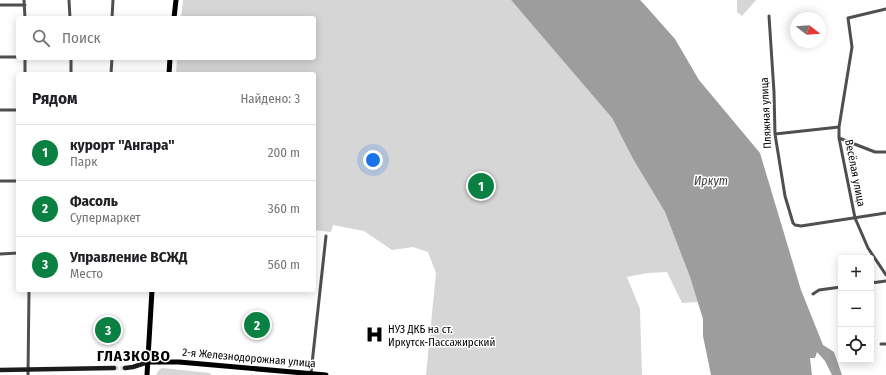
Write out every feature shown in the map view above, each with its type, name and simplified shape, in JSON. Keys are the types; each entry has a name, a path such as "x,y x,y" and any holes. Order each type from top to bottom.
{"main road":[{"path":"174,16 176,0"},
{"path":"169,72 170,60"},
{"path":"147,375 152,292"},
{"name":"2-я Железнодорожная улица","path":"125,368 133,368 148,362 179,362 326,375"},
{"path":"0,370 28,373 114,368"}],"street":[{"path":"24,0 25,16"},
{"path":"69,0 70,16"},
{"path":"112,16 113,0"},
{"path":"0,5 25,5"},
{"name":"Весёлая улица","path":"886,9 848,18 852,47 839,127 839,138 855,218 868,248 886,275"},
{"name":"Пляжная улица","path":"769,16 774,92 774,134 790,217 795,225 801,226 855,218"},
{"path":"0,57 16,57"},
{"path":"25,60 25,72"},
{"path":"71,60 72,72"},
{"path":"111,72 112,60"},
{"path":"0,110 16,110"},
{"path":"774,134 839,127"},
{"path":"839,138 876,152 886,152"},
{"path":"0,181 16,181"},
{"path":"855,218 886,213"},
{"path":"311,373 326,236"},
{"path":"0,254 16,253"},
{"path":"874,283 886,282"},
{"path":"813,294 819,290 838,287"},
{"path":"28,373 29,292"},
{"path":"881,344 886,344"}],"shaded area":[{"path":"183,0 511,0 612,118 633,159 665,212 698,302 682,303 667,272 647,273 627,277 640,309 642,375 426,375 436,273 428,252 413,247 392,250 364,231 333,225 331,232 316,230 316,72 176,72 177,60 316,60 316,16 181,16"},
{"path":"737,0 756,0 742,16 737,12"},
{"path":"162,368 210,373 211,375 156,375"}],"water":[{"name":"Иркут","path":"511,0 640,0 675,39 699,80 760,153 801,290 823,345 834,352 842,375 832,375 825,361 817,352 815,358 810,358 812,375 711,375 703,336 703,319 690,277 665,212 633,159 612,118"}],"tunnel":[{"path":"114,368 125,368"}],"place":[{"name":"курорт \"Ангара\"","path":"481,186"},
{"name":"Фасоль","path":"257,325"},
{"name":"Управление ВСЖД","path":"108,330"},
{"name":"НУЗ ДКБ на ст. Иркутск-Пассажирский","path":"375,335"}],"district":[{"name":"ГЛАЗКОВО","path":"134,356"}]}
